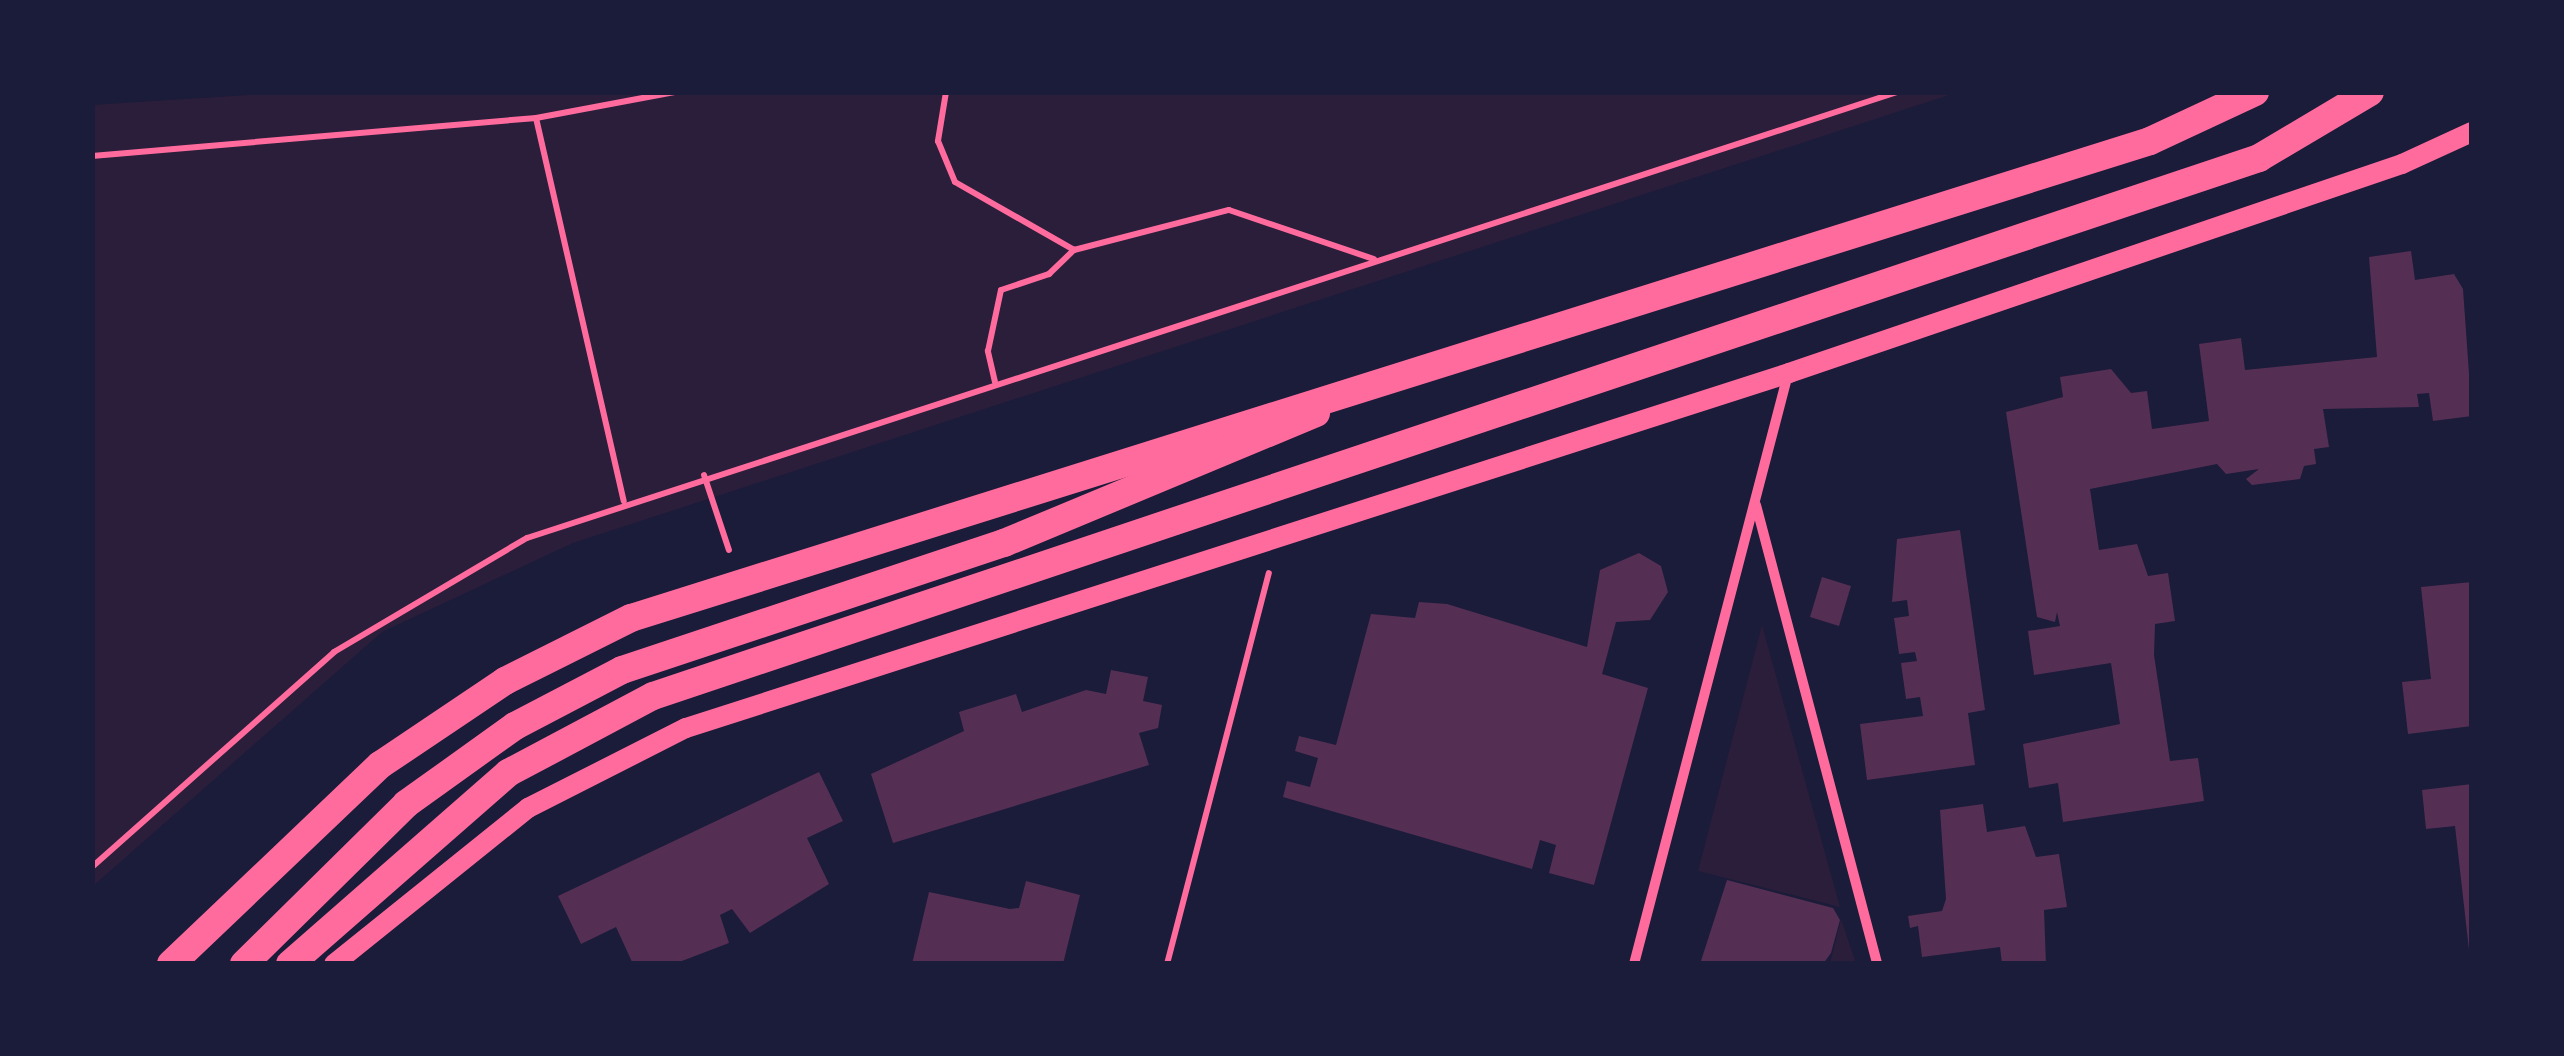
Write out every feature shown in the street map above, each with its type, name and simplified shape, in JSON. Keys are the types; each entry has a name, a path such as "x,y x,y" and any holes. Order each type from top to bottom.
{"highway":[{"path":"170,964 380,765 438,724 632,618 1408,369 2150,141 2254,92"},
{"path":"290,964 508,773 653,696 2260,158 2370,92"},
{"path":"244,964 406,804 514,726 707,638 1210,465 1408,369"}],"main road":[{"path":"334,964 455,858 621,758 1278,536 1788,373 2472,132"}],"street":[{"path":"1634,964 1788,373"},
{"path":"1755,502 1878,964"}],"path":[{"path":"92,156 536,118 676,92"},
{"path":"946,92 938,141 955,182 1074,250"},
{"path":"92,867 334,652 528,538 624,501 1896,92"},
{"path":"536,118 624,501"},
{"path":"995,382 988,352 1001,290 1049,274 1074,250 1229,210 1375,260"},
{"path":"704,475 739,583"},
{"path":"1166,964 1278,536"}],"shaded area":[{"path":"297,92 1955,93 573,543 382,632 93,886 92,105"},
{"path":"1762,625 1840,907 1698,871"},
{"path":"1841,919 1856,963 1830,963"}],"building":[{"path":"2411,251 2415,280 2454,274 2463,289 2472,416 2433,421 2429,393 2417,394 2419,407 2323,409 2329,447 2314,449 2316,464 2304,466 2300,479 2252,485 2246,479 2259,469 2226,474 2217,464 2090,489 2099,550 2137,544 2148,576 2168,573 2175,621 2155,624 2154,655 2170,761 2198,758 2204,801 2063,822 2058,783 2029,788 2023,744 2120,724 2111,663 2034,675 2028,631 2060,626 2057,612 2055,622 2037,617 2006,412 2063,397 2060,377 2111,369 2131,393 2147,391 2152,429 2209,421 2199,344 2241,338 2245,370 2377,357 2369,257"},
{"path":"1960,530 1985,710 1968,713 1975,765 1867,780 1860,724 1923,716 1920,697 1906,699 1901,663 1917,661 1915,652 1899,654 1894,618 1909,616 1907,600 1892,602 1897,539"},
{"path":"1639,553 1661,566 1668,592 1650,620 1616,622 1602,674 1648,688 1594,885 1549,873 1556,845 1540,840 1532,869 1283,797 1287,781 1310,787 1318,758 1295,751 1299,736 1336,745 1371,614 1415,618 1419,602 1447,604 1587,647 1600,570"},
{"path":"1822,577 1851,586 1839,626 1810,617"},
{"path":"2472,582 2472,726 2408,734 2402,682 2431,679 2421,587"},
{"path":"1111,670 1148,677 1143,701 1162,705 1158,728 1139,733 1149,765 893,843 871,774 964,731 959,712 1016,694 1022,712 1086,690 1106,694"},
{"path":"819,772 843,821 807,838 829,884 750,933 732,909 720,915 729,943 674,964 633,964 616,927 581,944 558,896"},
{"path":"2472,784 2469,950 2455,826 2426,829 2422,790"},
{"path":"1983,804 1987,832 2025,826 2036,857 2059,854 2067,907 2044,910 2046,964 2002,964 2000,947 1922,957 1918,926 1910,928 1908,916 1942,911 1946,899 1940,810"},
{"path":"1727,880 1833,908 1840,920 1831,953 1823,964 1700,964"},
{"path":"1026,881 1080,895 1063,964 912,964 929,892 1019,908"}]}
